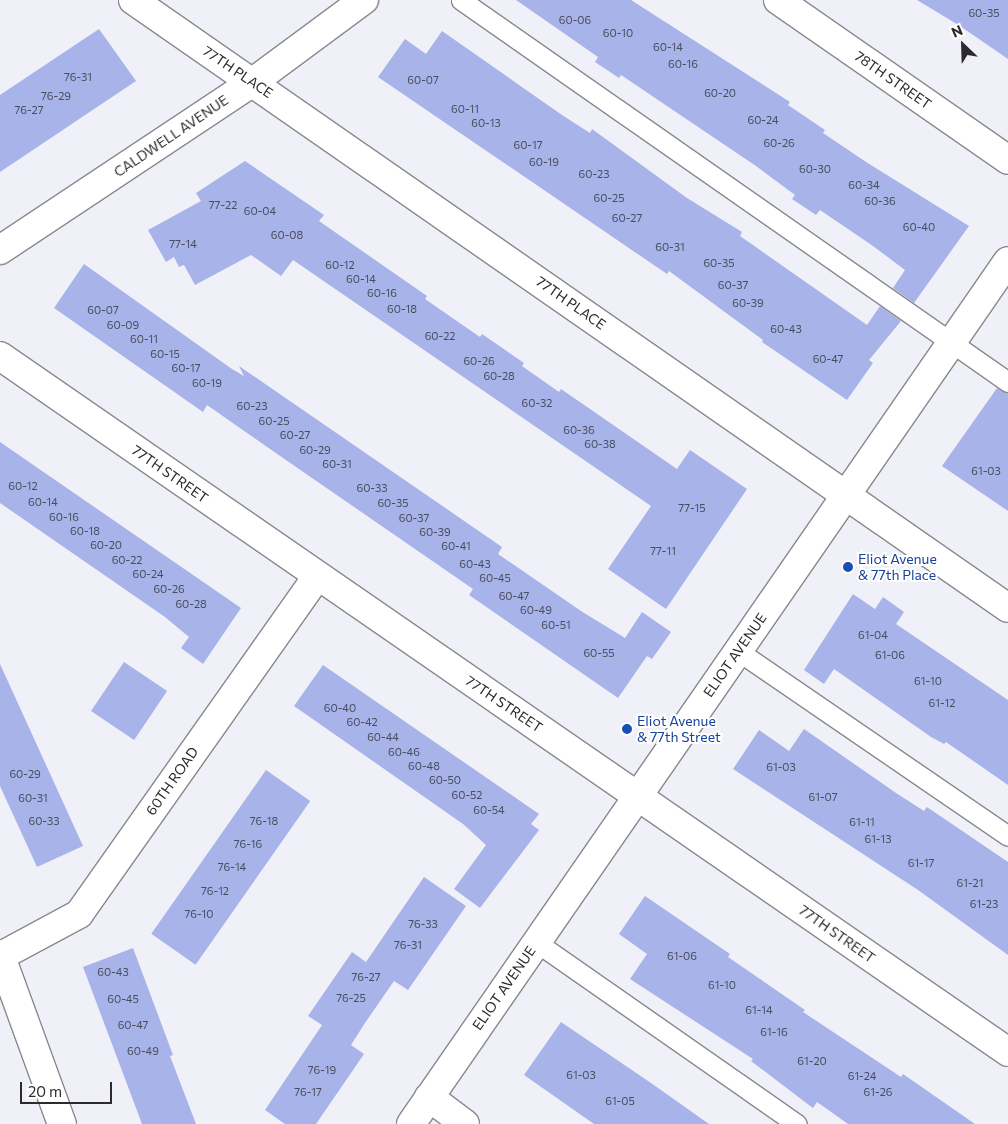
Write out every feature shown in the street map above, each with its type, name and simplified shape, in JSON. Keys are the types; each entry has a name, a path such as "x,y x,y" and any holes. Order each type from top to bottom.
{"street":[{"name":"77TH PLACE","path":"133,0 1008,608"},
{"name":"CALDWELL AVENUE","path":"0,250 253,82 364,0"},
{"name":"78TH STREET","path":"778,0 1008,160"},
{"name":"ELIOT AVENUE","path":"411,1124 1008,261"},
{"name":"77TH STREET","path":"0,356 1008,1052"},
{"name":"60TH ROAD","path":"0,955 78,914 317,576"},
{"path":"0,955 62,1124"},
{"path":"429,1097 465,1124"}],"lane":[{"path":"461,0 1008,382"},
{"path":"738,651 1008,836"},
{"path":"536,942 797,1124"}],"building":[{"path":"516,0 631,0 790,102 788,105 825,130 823,133 866,162 969,226 914,303 893,288 905,270 820,210 816,215 792,199 795,195 756,166 621,75 619,78 595,62 598,57"},
{"path":"917,0 1008,0 1008,59 960,26"},
{"path":"99,29 136,81 0,172 0,95"},
{"path":"442,31 562,115 590,133 592,129 687,198 742,232 740,236 867,325 880,306 901,321 869,360 873,363 847,400 762,342 763,340 669,271 667,274 378,77 405,39 426,54"},
{"path":"245,161 324,215 319,221 427,296 425,299 480,337 482,334 524,363 522,366 559,392 561,389 677,469 690,450 747,489 666,609 608,569 651,506 293,260 281,276 251,255 195,285 184,265 179,267 174,257 166,262 148,230 201,201 196,193"},
{"path":"84,264 232,369 244,376 239,366 502,547 498,554 581,611 625,638 642,612 671,632 652,659 647,656 618,698 469,595 473,589 207,405 203,412 54,308"},
{"path":"997,388 1008,393 1008,511 942,466"},
{"path":"0,442 241,608 203,664 181,648 189,637 165,617 0,503"},
{"path":"853,594 875,609 883,597 904,612 896,624 1008,700 1008,785 946,742 944,744 931,737 834,669 824,684 804,670"},
{"path":"124,662 167,691 134,740 91,711"},
{"path":"0,664 83,846 37,867 0,786"},
{"path":"323,665 539,814 531,824 539,830 480,908 454,889 486,845 463,824 294,706"},
{"path":"804,729 896,793 924,811 927,807 1008,862 1008,955 918,890 733,769 759,730 789,751"},
{"path":"266,770 310,801 196,965 151,934"},
{"path":"424,877 466,906 408,990 394,981 365,1023 351,1045 364,1054 316,1124 285,1124 265,1110 322,1025 308,1016 352,952 366,962"},
{"path":"645,896 730,954 728,957 805,1010 803,1012 901,1077 903,1074 975,1124 848,1124 817,1102 813,1108 751,1061 753,1059 630,979 647,954 619,934"},
{"path":"133,948 173,1055 170,1056 196,1124 142,1124 83,967"},
{"path":"561,1022 709,1124 594,1124 524,1075"}],"place":[{"name":"Eliot Avenue & 77th Place","path":"848,567"},
{"name":"Eliot Avenue & 77th Street","path":"627,729"}]}
